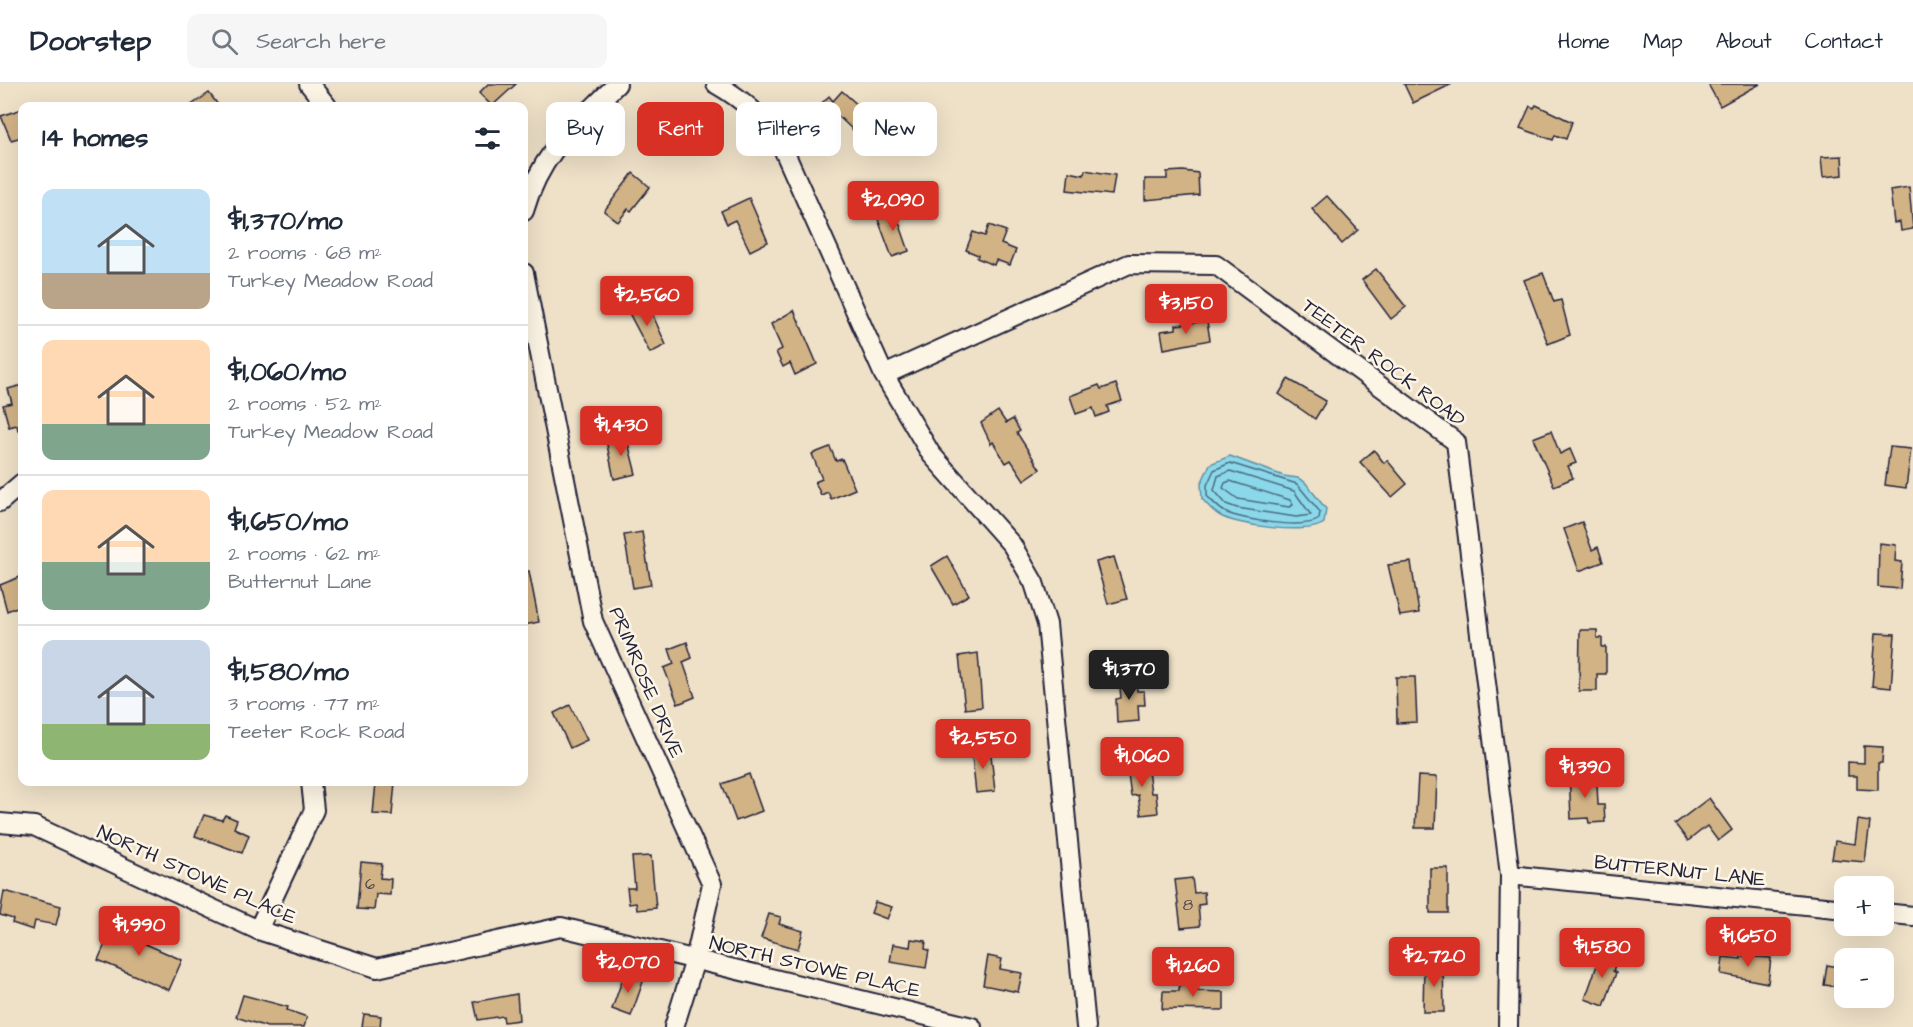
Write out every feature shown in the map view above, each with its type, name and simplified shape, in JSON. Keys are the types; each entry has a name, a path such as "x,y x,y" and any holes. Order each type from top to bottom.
{"street":[{"path":"309,84 324,102"},
{"path":"528,200 538,171 560,140 617,84"},
{"path":"716,84 741,98 764,118 781,144 884,375 931,454 1012,545 1034,583 1047,624 1086,1027"},
{"name":"TEETER ROCK ROAD","path":"884,375 1129,264 1216,265 1456,442 1510,875 1508,1027"},
{"name":"PRIMROSE DRIVE","path":"528,293 593,621 712,884 695,960 674,1027"},
{"path":"0,502 18,486"},
{"path":"258,930 314,810 311,786"},
{"name":"NORTH STOWE PLACE","path":"0,823 34,826 258,930 376,968 561,927 972,1027"},
{"name":"BUTTERNUT LANE","path":"1510,875 1834,908"},
{"path":"1894,914 1913,916"}],"water":[{"path":"1230,456 1305,482 1326,509 1324,523 1315,527 1272,528 1240,523 1216,513 1202,499 1201,484 1210,464"}],"building":[{"path":"488,84 516,84 496,102 488,102 479,93"},
{"path":"1404,84 1452,84 1413,103"},
{"path":"1708,84 1760,84 1720,106"},
{"path":"842,91 854,102 853,130 841,119 841,102 823,102 829,96 833,101"},
{"path":"209,93 216,102 196,102"},
{"path":"1536,105 1572,122 1566,139 1555,135 1553,140 1520,128 1530,106 1534,108"},
{"path":"18,110 18,138 11,140 1,116"},
{"path":"1842,156 1843,175 1823,177 1821,157"},
{"path":"1085,170 1115,175 1112,195 1067,190 1069,172 1084,175"},
{"path":"1167,172 1198,173 1199,195 1145,200 1145,179 1167,179"},
{"path":"633,173 650,187 631,211 628,209 618,222 604,211"},
{"path":"1909,187 1913,229 1901,231 1900,222 1894,223 1890,190"},
{"path":"1327,196 1358,230 1342,244 1312,209"},
{"path":"749,198 768,242 750,251 735,220 727,224 721,211"},
{"path":"894,208 909,251 892,257 876,214"},
{"path":"989,225 1006,231 1001,244 1016,250 1010,265 996,260 994,265 977,258 978,255 966,250 973,232 985,236"},
{"path":"1376,269 1406,307 1391,319 1362,280"},
{"path":"1543,273 1554,302 1561,300 1570,335 1548,344 1524,280"},
{"path":"647,302 666,345 650,353 628,311"},
{"path":"794,310 817,364 795,375 790,363 783,367 776,352 782,349 771,324"},
{"path":"1207,321 1210,340 1164,349 1161,331 1176,329 1176,325"},
{"path":"1288,379 1326,401 1315,419 1279,394"},
{"path":"1116,384 1122,401 1107,406 1109,412 1096,417 1093,408 1076,414 1070,396 1099,385 1101,389"},
{"path":"18,386 18,430 17,425 9,427 3,405 12,403 8,389"},
{"path":"998,411 1006,423 1013,419 1020,431 1017,433 1040,469 1024,480 1011,460 1006,463 993,442 991,444 981,423"},
{"path":"1551,431 1560,454 1570,449 1576,463 1568,466 1573,478 1554,486 1533,438"},
{"path":"626,435 636,474 614,479 606,440"},
{"path":"830,447 836,461 842,459 855,489 831,499 828,492 821,495 815,482 822,479 812,454"},
{"path":"1890,447 1911,449 1906,488 1885,485"},
{"path":"1374,450 1384,463 1387,460 1407,484 1392,497 1360,462"},
{"path":"1582,522 1592,550 1598,547 1603,562 1579,571 1564,529"},
{"path":"642,532 651,585 633,588 624,535"},
{"path":"1879,543 1896,545 1895,561 1902,562 1900,589 1878,587"},
{"path":"947,556 969,595 953,604 931,566"},
{"path":"1114,557 1127,599 1108,604 1096,562"},
{"path":"1411,562 1419,613 1400,616 1388,565"},
{"path":"528,571 529,571 539,622 528,624"},
{"path":"18,578 18,607 7,611 0,585"},
{"path":"1580,630 1597,630 1597,638 1602,638 1602,647 1606,647 1606,674 1597,674 1597,691 1579,691"},
{"path":"1876,633 1895,634 1891,688 1872,686"},
{"path":"687,642 692,658 683,662 695,697 678,704 664,668 674,664 669,649"},
{"path":"978,653 982,707 965,709 959,656"},
{"path":"1136,677 1137,691 1144,691 1145,705 1138,705 1139,721 1117,723 1116,699 1121,698 1119,678"},
{"path":"1396,677 1415,677 1417,722 1397,723"},
{"path":"570,705 587,740 570,748 554,713"},
{"path":"990,746 995,791 976,793 971,748"},
{"path":"1864,746 1883,747 1882,763 1878,763 1878,790 1857,789 1857,776 1848,776 1848,762 1864,763"},
{"path":"1147,763 1151,793 1156,793 1158,813 1141,815 1138,795 1131,796 1127,766"},
{"path":"1587,770 1588,785 1597,784 1598,805 1604,805 1605,822 1589,823 1588,818 1571,819 1569,771"},
{"path":"749,774 762,811 736,821 722,784"},
{"path":"1418,776 1437,777 1435,828 1415,828"},
{"path":"376,786 395,786 392,815 373,814"},
{"path":"1709,798 1732,830 1718,841 1707,826 1688,841 1675,824"},
{"path":"204,815 222,820 225,815 237,820 234,828 249,835 242,853 195,836"},
{"path":"1858,820 1870,822 1865,862 1832,859 1835,841 1855,844"},
{"path":"651,856 656,908 637,910 636,903 629,904 627,888 635,888 632,857"},
{"path":"361,862 382,864 380,878 391,879 390,895 376,894 374,910 357,909"},
{"path":"1430,868 1448,868 1448,913 1430,913"},
{"path":"1192,878 1194,893 1204,892 1205,904 1198,905 1200,926 1181,928 1175,880"},
{"path":"4,891 61,906 56,925 35,921 33,930 12,923 13,919 0,915"},
{"path":"875,902 892,907 887,919 871,913"},
{"path":"769,914 781,917 779,924 803,931 798,949 761,938"},
{"path":"116,919 136,928 132,938 182,960 169,990 98,960"},
{"path":"911,939 926,941 925,949 929,950 926,968 890,962 893,944 910,947"},
{"path":"1602,951 1618,957 1613,971 1616,973 1604,1006 1585,999"},
{"path":"988,956 1002,959 1000,969 1022,973 1018,992 983,985"},
{"path":"1741,956 1771,958 1768,983 1721,974 1723,957 1741,959"},
{"path":"1424,964 1443,964 1444,1012 1423,1012"},
{"path":"1827,965 1834,966 1834,986 1824,985"},
{"path":"625,972 644,979 631,1016 612,1009"},
{"path":"1180,980 1197,981 1196,991 1224,992 1224,1010 1162,1009 1163,991 1179,991"},
{"path":"517,994 519,1020 504,1022 503,1016 478,1020 474,1002"},
{"path":"243,995 288,1007 287,1010 307,1017 304,1027 267,1027 236,1017"},
{"path":"364,1014 381,1016 380,1027 362,1027"}]}
